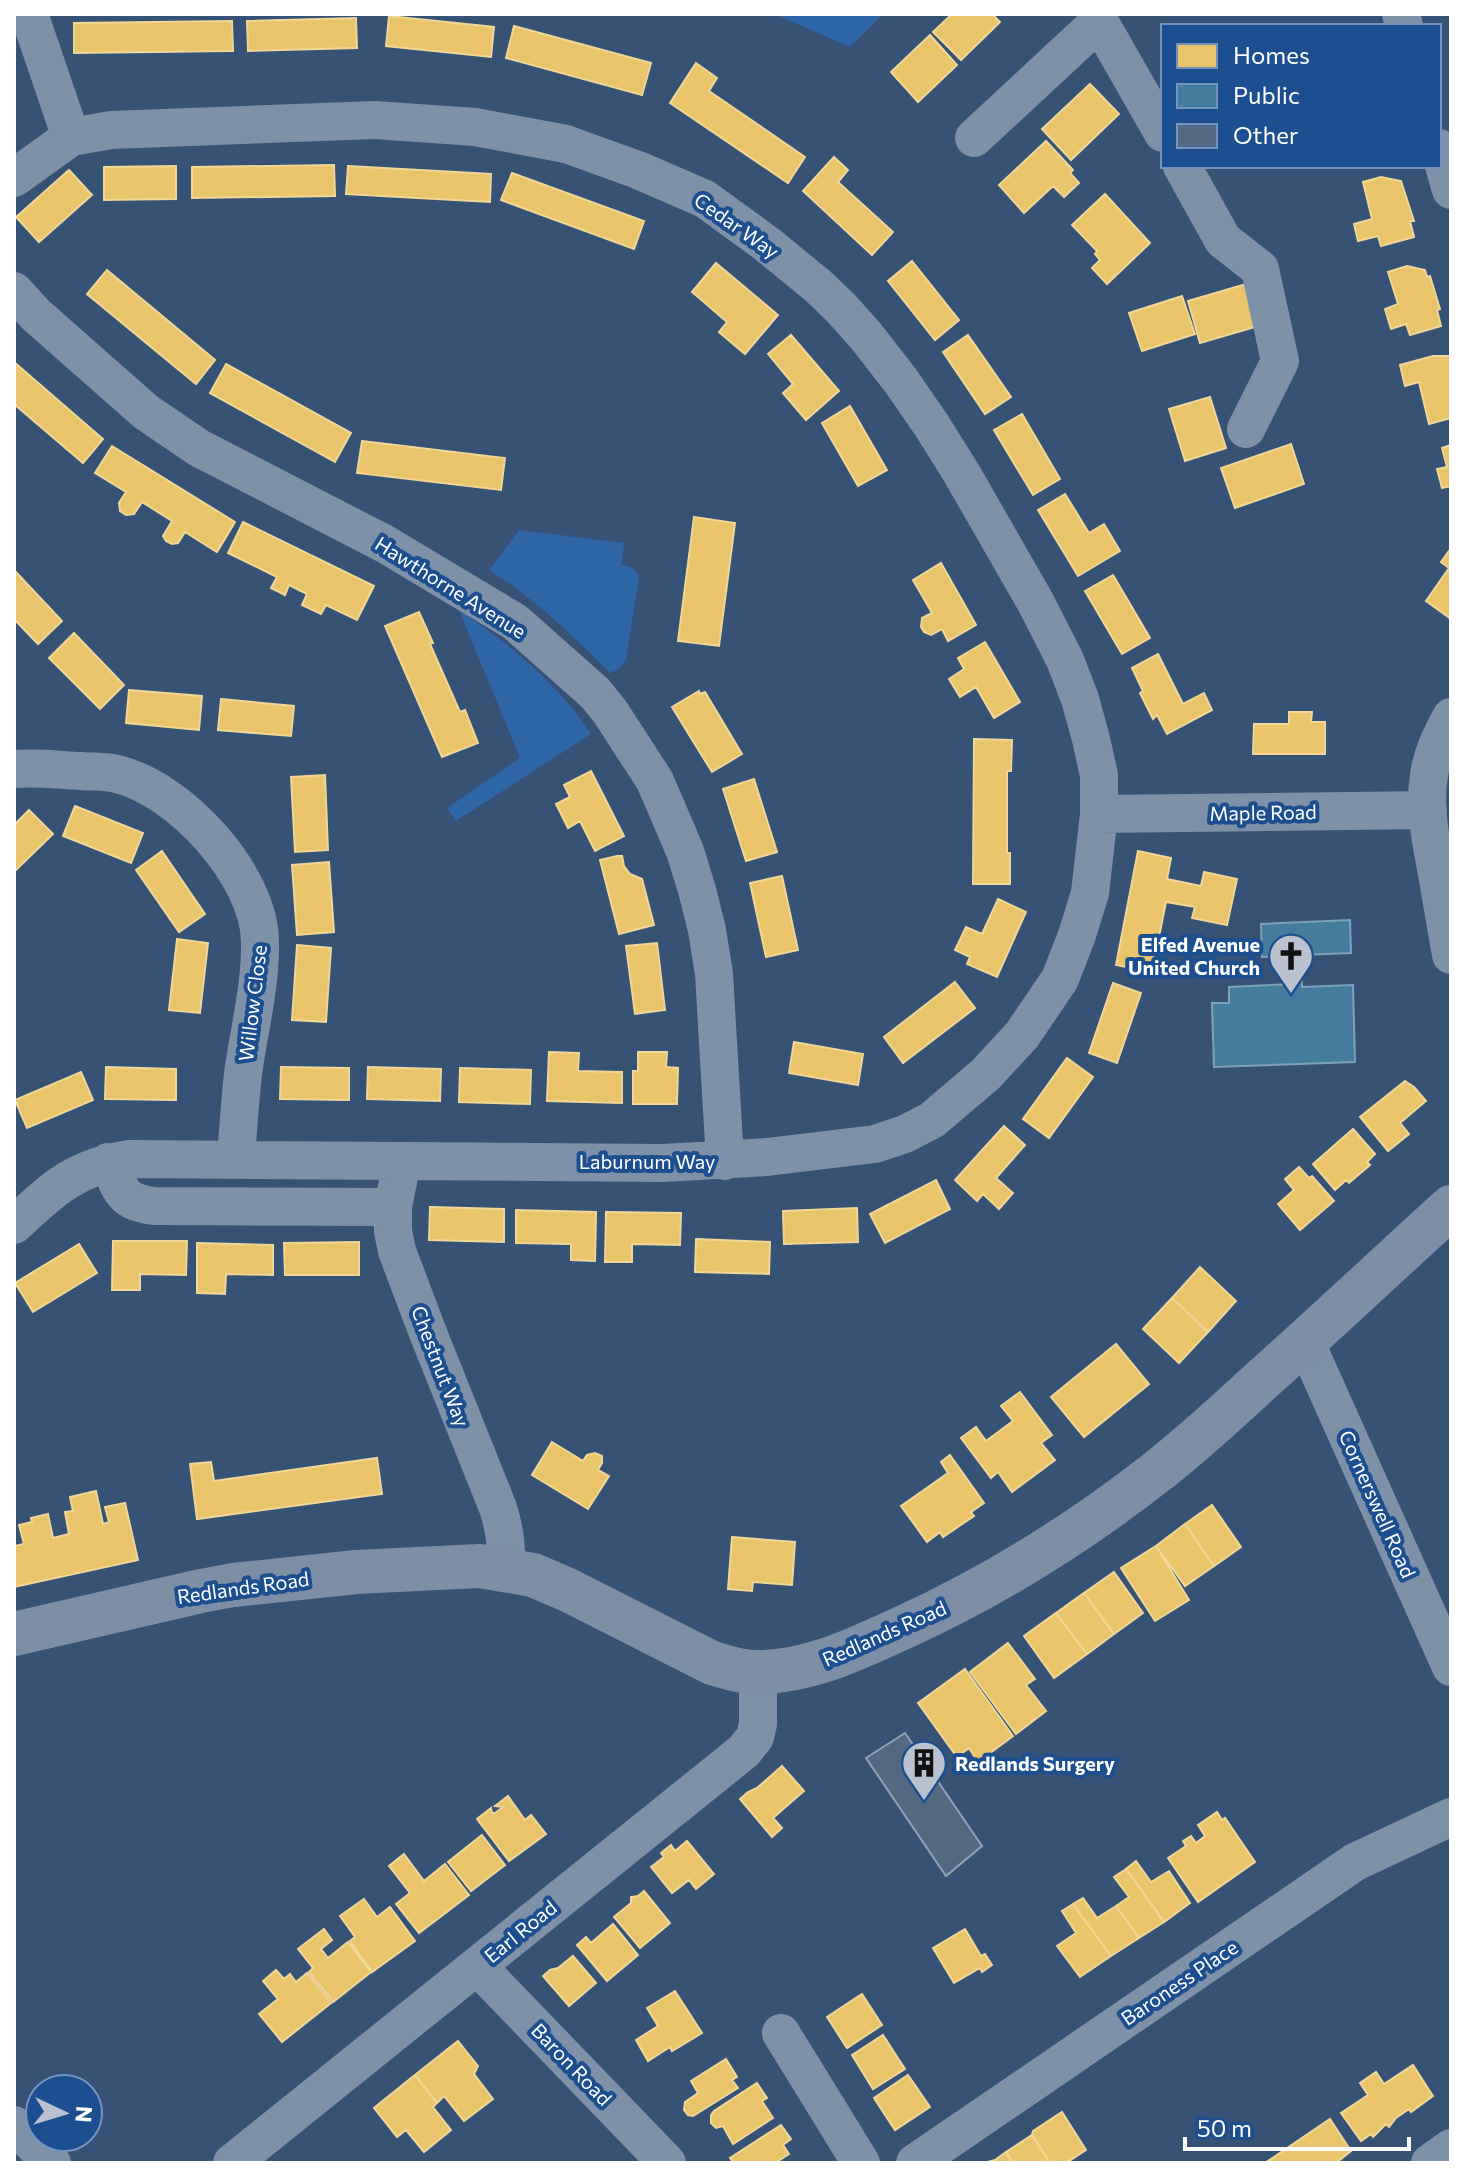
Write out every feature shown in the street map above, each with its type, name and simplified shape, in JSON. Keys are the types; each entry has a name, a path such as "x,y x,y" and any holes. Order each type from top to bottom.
{"main road":[{"name":"Redlands Road","path":"14,1634 233,1585 356,1572 480,1566 533,1575 712,1663 758,1673 789,1669 848,1653 926,1617 1060,1541 1156,1472 1206,1431 1451,1207"}],"street":[{"path":"29,14 71,137"},
{"path":"974,138 1098,18 1161,129"},
{"name":"Cedar Way","path":"14,178 71,137 111,130 375,120 475,127 566,144 705,199 768,245 841,308 893,370 932,426 1036,603 1065,660 1080,699 1099,775 1099,814"},
{"path":"1441,155 1451,190"},
{"path":"1183,168 1223,240 1260,269 1280,361 1246,429"},
{"name":"Hawthorne Avenue","path":"14,291 36,315 135,402 172,430 199,448 385,544 515,622 595,693 655,781 685,851 697,890 714,974 725,1161"},
{"path":"1451,717 1439,740 1428,776 1430,835 1451,955"},
{"name":"Willow Close","path":"14,769 118,774 140,783 165,797 203,828 239,876 251,898 260,939 236,1159"},
{"name":"Maple Road","path":"1099,814 1428,810"},
{"name":"Laburnum Way","path":"14,1225 59,1184 90,1167 129,1159 663,1163 725,1161 875,1144 895,1137 932,1120 976,1083 1022,1035 1060,979 1090,893 1099,814"},
{"name":"Chestnut Way","path":"402,1161 393,1207 397,1251 505,1529 506,1569"},
{"path":"108,1162 122,1193 135,1204 393,1207"},
{"name":"Cornerswell Road","path":"1305,1341 1451,1667"},
{"name":"Earl Road","path":"232,2163 744,1751 755,1737 758,1724 758,1673"},
{"name":"Baroness Place","path":"915,2163 1355,1862 1451,1817"},
{"name":"Baron Road","path":"477,1966 667,2163"},
{"path":"781,2033 861,2163"},
{"path":"14,2125 52,2163"},
{"path":"1430,2163 1451,2148"}],"shaded area":[{"path":"774,14 883,14 850,47"},
{"path":"519,530 624,543 622,565 633,568 639,578 626,660 619,669 610,673 553,618 489,570"},
{"path":"459,610 531,665 578,715 591,734 456,821 447,808 520,758"}],"building: Homes":[{"path":"952,14 992,14 1000,22 961,60 933,32"},
{"path":"389,16 494,27 491,57 386,46"},
{"path":"356,18 357,48 248,51 247,21"},
{"path":"232,21 233,51 74,53 74,23"},
{"path":"514,26 651,63 642,95 506,58"},
{"path":"930,35 957,65 918,102 891,72"},
{"path":"696,63 717,78 709,91 805,157 788,183 670,103"},
{"path":"1090,84 1119,114 1071,160 1042,129"},
{"path":"1046,141 1073,170 1070,173 1079,183 1064,197 1053,186 1024,213 999,185"},
{"path":"834,157 848,170 838,182 893,232 872,255 803,191"},
{"path":"334,165 335,196 192,198 192,167"},
{"path":"176,166 176,199 104,200 104,167"},
{"path":"348,166 491,174 490,202 346,194"},
{"path":"69,170 92,195 39,242 16,217"},
{"path":"512,173 644,221 634,249 501,200"},
{"path":"1381,177 1401,181 1414,221 1410,221 1414,237 1381,246 1378,236 1358,241 1354,224 1372,219 1363,182"},
{"path":"1105,194 1150,243 1107,284 1092,268 1100,260 1095,254 1097,251 1072,225"},
{"path":"912,261 959,320 935,340 888,281"},
{"path":"716,263 778,315 745,354 719,332 727,322 692,292"},
{"path":"1407,266 1425,270 1427,277 1430,276 1440,309 1437,310 1441,326 1410,335 1406,324 1391,329 1385,309 1398,304 1388,272"},
{"path":"107,270 215,360 196,384 87,294"},
{"path":"1253,282 1265,324 1200,343 1188,301"},
{"path":"1182,296 1195,334 1142,351 1129,313"},
{"path":"791,335 839,391 806,420 783,393 793,384 768,354"},
{"path":"968,335 1011,397 985,414 943,352"},
{"path":"1433,356 1451,356 1451,418 1429,424 1419,382 1405,386 1400,365"},
{"path":"14,362 103,439 83,463 14,404"},
{"path":"226,364 351,433 335,462 210,393"},
{"path":"1210,397 1226,448 1185,461 1169,409"},
{"path":"850,406 887,470 858,486 822,423"},
{"path":"1022,414 1060,479 1033,495 994,430"},
{"path":"362,441 505,458 501,490 357,473"},
{"path":"1291,444 1304,484 1235,508 1221,468"},
{"path":"1451,445 1451,486 1442,488 1437,469 1447,467 1442,448"},
{"path":"112,446 235,522 217,552 185,532 178,543 166,541 163,536 172,521 142,502 134,514 126,515 120,511 119,503 126,492 95,473"},
{"path":"1065,494 1089,533 1104,524 1120,551 1078,576 1038,510"},
{"path":"694,517 735,523 719,646 678,641"},
{"path":"243,522 374,586 357,620 326,605 321,614 302,605 307,594 289,585 285,595 271,588 277,577 228,553"},
{"path":"1451,548 1451,619 1426,601 1449,568 1441,562"},
{"path":"941,563 976,625 948,641 942,629 931,635 921,627 922,618 932,613 913,580"},
{"path":"14,570 62,621 38,644 14,619"},
{"path":"1113,575 1150,638 1122,654 1085,591"},
{"path":"419,612 460,712 465,710 478,743 442,757 385,626"},
{"path":"74,633 124,685 100,709 49,658"},
{"path":"985,642 1020,702 994,718 976,687 960,697 949,679 964,669 958,658"},
{"path":"1158,654 1183,704 1204,693 1212,710 1167,734 1157,715 1153,719 1132,668"},
{"path":"129,690 202,696 199,730 126,723"},
{"path":"699,691 700,694 705,692 742,754 712,772 672,707"},
{"path":"221,699 294,706 291,736 218,730"},
{"path":"1289,712 1312,712 1311,722 1325,722 1325,754 1253,754 1254,724 1289,724"},
{"path":"974,739 1012,740 1011,771 1007,771 1010,884 973,884"},
{"path":"591,771 624,836 595,851 580,821 568,828 556,804 570,797 564,785"},
{"path":"325,775 328,850 295,852 291,777"},
{"path":"754,779 777,852 746,861 723,789"},
{"path":"75,806 143,833 131,863 63,836"},
{"path":"29,810 53,834 14,872 14,825"},
{"path":"162,851 205,914 179,932 136,870"},
{"path":"1138,851 1171,858 1167,879 1201,886 1204,872 1237,879 1227,925 1192,918 1195,907 1166,902 1152,972 1116,965"},
{"path":"622,856 630,874 642,879 654,925 619,934 600,860"},
{"path":"329,862 334,932 297,935 292,865"},
{"path":"782,876 798,950 766,957 750,883"},
{"path":"998,899 1026,912 997,977 967,964 970,957 955,950 966,927 982,934"},
{"path":"177,939 208,943 200,1013 169,1010"},
{"path":"657,943 665,1010 635,1014 626,946"},
{"path":"297,945 331,948 326,1022 292,1020"},
{"path":"955,982 975,1008 903,1063 884,1037"},
{"path":"1113,983 1141,993 1117,1063 1089,1053"},
{"path":"794,1042 863,1054 858,1085 789,1073"},
{"path":"549,1052 579,1053 578,1071 622,1072 622,1103 547,1101"},
{"path":"638,1052 667,1052 666,1067 678,1068 677,1104 633,1104 633,1071 638,1071"},
{"path":"1067,1058 1093,1077 1049,1138 1023,1119"},
{"path":"106,1067 176,1069 176,1100 105,1099"},
{"path":"281,1067 349,1068 349,1100 280,1099"},
{"path":"368,1067 441,1069 440,1101 367,1099"},
{"path":"460,1068 531,1070 530,1104 459,1102"},
{"path":"81,1072 93,1100 27,1128 15,1100"},
{"path":"1405,1081 1426,1101 1400,1123 1409,1134 1388,1151 1360,1117"},
{"path":"1004,1126 1025,1145 996,1178 1013,1193 999,1209 983,1194 977,1201 955,1180"},
{"path":"1353,1129 1375,1154 1367,1162 1370,1165 1349,1183 1346,1180 1335,1190 1313,1164"},
{"path":"1299,1167 1309,1178 1312,1176 1334,1201 1300,1230 1278,1204 1294,1190 1285,1179"},
{"path":"936,1180 950,1209 885,1243 870,1214"},
{"path":"430,1207 504,1209 504,1242 429,1240"},
{"path":"857,1208 858,1242 784,1244 783,1211"},
{"path":"516,1210 596,1212 595,1261 571,1260 571,1244 516,1243"},
{"path":"606,1212 681,1213 680,1245 632,1244 632,1262 605,1262"},
{"path":"696,1239 770,1242 769,1274 695,1272"},
{"path":"113,1241 187,1241 186,1275 140,1274 140,1290 112,1290"},
{"path":"359,1242 359,1275 285,1275 284,1243"},
{"path":"197,1243 273,1245 273,1275 226,1274 225,1294 197,1293"},
{"path":"79,1244 97,1273 33,1312 15,1283"},
{"path":"1200,1267 1236,1301 1208,1332 1172,1298"},
{"path":"1172,1298 1208,1332 1179,1363 1143,1329"},
{"path":"1116,1344 1149,1384 1084,1437 1051,1397"},
{"path":"1020,1392 1052,1435 1041,1443 1055,1460 1012,1492 998,1472 991,1478 961,1438 976,1427 986,1441 1013,1421 1001,1406"},
{"path":"552,1442 583,1461 587,1455 595,1453 602,1456 598,1470 609,1476 588,1509 532,1475"},
{"path":"950,1455 984,1503 971,1512 974,1516 943,1537 940,1532 927,1542 901,1506 948,1473 941,1462"},
{"path":"377,1458 382,1494 197,1519 190,1464 211,1462 214,1481"},
{"path":"96,1491 103,1524 109,1522 105,1507 125,1503 138,1560 14,1587 14,1546 24,1544 19,1525 48,1514 53,1538 69,1534 65,1512 73,1511 70,1497"},
{"path":"1212,1505 1241,1547 1214,1566 1185,1524"},
{"path":"1185,1524 1214,1566 1185,1586 1156,1546"},
{"path":"732,1537 795,1542 792,1585 753,1582 752,1591 728,1589"},
{"path":"1156,1546 1189,1600 1155,1621 1121,1568"},
{"path":"1114,1572 1143,1613 1114,1634 1084,1593"},
{"path":"1084,1593 1114,1634 1087,1654 1056,1613"},
{"path":"1056,1613 1087,1654 1054,1678 1024,1636"},
{"path":"1008,1643 1035,1679 1026,1685 1046,1711 1016,1734 970,1672"},
{"path":"965,1669 1013,1736 978,1762 969,1748 957,1757 918,1703"},
{"path":"782,1766 804,1791 773,1818 782,1828 772,1837 740,1799"},
{"path":"508,1796 525,1820 531,1815 546,1834 509,1861 477,1819 491,1808 495,1813 503,1807 495,1806"},
{"path":"1217,1812 1222,1820 1225,1818 1255,1862 1198,1902 1168,1858 1186,1846 1183,1841 1191,1836 1196,1843 1205,1836 1198,1825"},
{"path":"482,1835 505,1865 471,1891 448,1862"},
{"path":"687,1841 714,1874 696,1889 689,1880 672,1893 651,1867 664,1857 661,1853 671,1845 675,1851"},
{"path":"404,1854 424,1881 445,1864 469,1895 419,1933 396,1904 410,1893 389,1866"},
{"path":"1136,1861 1151,1882 1169,1871 1190,1903 1164,1922 1126,1869"},
{"path":"1126,1869 1164,1922 1139,1938 1116,1906 1129,1897 1114,1877"},
{"path":"644,1891 670,1923 640,1948 614,1917 631,1903 631,1897"},
{"path":"1083,1898 1097,1918 1116,1906 1139,1938 1111,1956 1073,1904"},
{"path":"364,1899 377,1917 390,1907 415,1941 372,1972 350,1941 355,1937 340,1916"},
{"path":"1073,1904 1111,1956 1080,1977 1057,1946 1076,1933 1062,1911"},
{"path":"613,1924 638,1955 607,1981 577,1945 586,1937 591,1943"},
{"path":"324,1929 332,1940 321,1949 328,1958 348,1942 371,1972 333,2002 309,1972 313,1968 298,1949"},
{"path":"965,1929 981,1956 985,1954 992,1965 982,1972 980,1968 954,1983 933,1948"},
{"path":"573,1956 596,1983 569,2006 543,1976"},
{"path":"276,1970 284,1979 290,1974 296,1982 307,1973 331,2003 282,2042 259,2014 278,1999 263,1981"},
{"path":"675,1991 702,2033 648,2061 636,2040 658,2026 647,2008"},
{"path":"862,1994 882,2025 847,2048 827,2017"},
{"path":"883,2035 905,2069 873,2089 852,2055"},
{"path":"458,2041 478,2066 474,2074 493,2099 464,2121 444,2096 437,2103 415,2075"},
{"path":"726,2059 737,2077 732,2080 738,2088 693,2116 688,2115 684,2110 685,2102 698,2093 691,2081"},
{"path":"1413,2065 1433,2096 1411,2112 1409,2109 1396,2118 1389,2127 1386,2124 1373,2137 1371,2134 1361,2141 1341,2113 1368,2095 1360,2083 1376,2072 1384,2084"},
{"path":"415,2075 437,2103 433,2107 451,2130 424,2152 406,2130 397,2137 374,2108"},
{"path":"908,2075 930,2107 895,2130 874,2098"},
{"path":"757,2083 767,2098 762,2101 773,2118 733,2144 723,2126 716,2128 711,2123 711,2115"},
{"path":"1062,2112 1086,2150 1066,2163 1050,2163 1032,2135 1033,2131"},
{"path":"1330,2119 1351,2151 1336,2163 1265,2163"},
{"path":"781,2125 791,2139 783,2145 789,2154 775,2163 734,2163 730,2158"},
{"path":"1032,2135 1050,2163 1013,2163 1006,2152"},
{"path":"1006,2152 1013,2163 984,2163 995,2160"}],"building: Public":[{"name":"Elfed Avenue United Church","path":"1350,920 1351,953 1301,955 1302,987 1353,985 1355,1062 1214,1067 1212,1003 1229,1003 1229,987 1291,984 1290,956 1262,957 1261,924"}],"building: Other":[{"name":"Redlands Surgery","path":"905,1733 982,1846 946,1876 866,1758"}],"place":[{"name":"Elfed Avenue United Church","path":"1291,995"},
{"name":"Redlands Surgery","path":"924,1802"}]}
